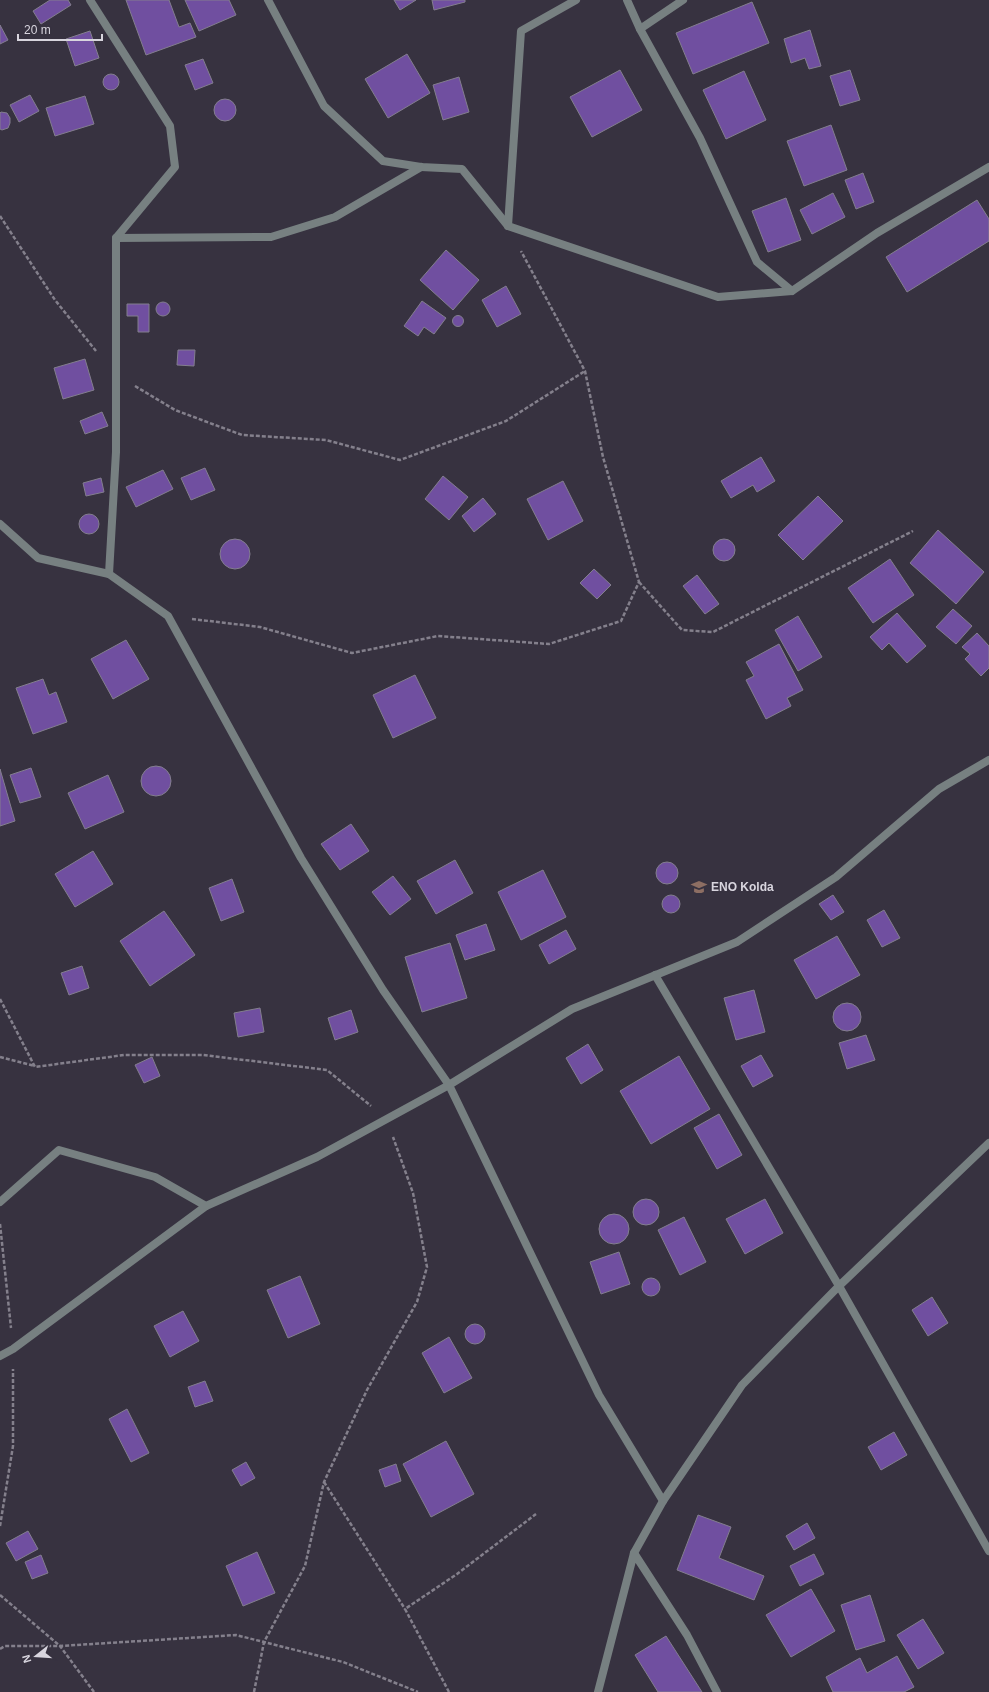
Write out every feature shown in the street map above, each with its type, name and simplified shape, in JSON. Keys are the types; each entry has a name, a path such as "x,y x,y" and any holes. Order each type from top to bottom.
{"street":[{"path":"90,0 170,126 175,167 116,238 116,452 109,574"},
{"path":"268,0 324,106 383,161 421,167 462,169 508,226 718,297 792,291 877,233 989,167"},
{"path":"508,226 522,31 576,0"},
{"path":"627,0 640,29 700,138 757,262 792,291"},
{"path":"640,29 683,0"},
{"path":"116,238 271,237 335,217 421,167"},
{"path":"0,524 38,558 109,574 168,616 305,864 383,990 449,1085 599,1395 663,1501"},
{"path":"0,1356 13,1349 206,1206 317,1157 449,1085 572,1009 737,942 836,877 938,789 989,760"},
{"path":"655,975 838,1286 989,1551"},
{"path":"598,1692 634,1554 663,1501 742,1385 838,1286 989,1143"},
{"path":"0,1202 59,1150 155,1177 206,1206"},
{"path":"634,1554 687,1634 717,1692"}],"path":[{"path":"0,216 55,300 116,375 175,410 242,435 326,440 400,460 506,421 585,372"},
{"path":"508,226 585,372 603,457 640,582 682,630 713,632 913,530"},
{"path":"168,616 260,627 352,653 438,636 549,644 620,620 640,582"},
{"path":"0,999 35,1066"},
{"path":"0,1057 35,1066 124,1054 203,1055 327,1070 386,1119 413,1193 427,1267 417,1302 367,1390 324,1482 305,1566 264,1642 254,1692"},
{"path":"0,1224 13,1349 13,1446 0,1526"},
{"path":"324,1482 405,1609 449,1692"},
{"path":"405,1609 457,1574 536,1514"},
{"path":"0,1595 60,1646 94,1692"},
{"path":"0,1649 5,1646 60,1646 236,1635 343,1662 418,1692"}],"building":[{"path":"50,0 68,0 71,5 41,24 33,11"},
{"path":"126,0 169,0 179,27 190,23 196,37 146,55"},
{"path":"185,0 229,0 236,15 199,31"},
{"path":"394,0 416,0 400,10"},
{"path":"432,0 465,0 465,2 434,10"},
{"path":"752,2 769,43 693,74 676,33"},
{"path":"0,25 8,40 0,44"},
{"path":"810,30 821,66 809,69 805,58 791,63 784,39"},
{"path":"90,31 99,58 75,66 66,39"},
{"path":"407,54 430,93 388,118 365,79"},
{"path":"203,59 213,83 195,90 185,65"},
{"path":"620,70 642,110 592,137 570,97"},
{"path":"850,70 860,100 840,106 830,76"},
{"path":"744,71 766,120 726,139 703,90"},
{"path":"108,74 114,74 119,79 117,88 114,90 108,90 103,85 103,79"},
{"path":"459,77 469,112 443,120 433,85"},
{"path":"30,95 39,111 19,122 10,105"},
{"path":"85,96 94,124 55,136 46,108"},
{"path":"225,99 233,102 236,110 233,118 225,121 217,118 214,110 217,102"},
{"path":"1,112 7,113 10,118 8,128 2,130 0,129"},
{"path":"831,125 847,170 804,186 787,141"},
{"path":"863,173 874,202 856,209 845,180"},
{"path":"833,193 845,217 812,234 800,210"},
{"path":"786,198 801,240 768,252 752,211"},
{"path":"977,200 989,219 989,241 907,292 886,257"},
{"path":"446,250 479,280 453,310 420,280"},
{"path":"506,286 521,314 497,327 482,300"},
{"path":"422,301 446,318 434,334 424,327 418,336 404,326"},
{"path":"160,302 166,302 170,306 170,312 166,316 160,316 156,312 156,306"},
{"path":"127,304 149,304 149,332 138,332 138,316 127,316"},
{"path":"458,315 462,317 464,321 462,325 458,327 454,325 452,321 454,317"},
{"path":"178,350 195,350 194,366 177,365"},
{"path":"85,359 94,390 63,399 54,368"},
{"path":"102,412 108,426 85,434 80,421"},
{"path":"761,457 775,481 757,492 753,485 731,498 721,481"},
{"path":"205,468 215,490 191,500 181,478"},
{"path":"163,470 173,489 136,507 126,487"},
{"path":"443,476 468,497 449,520 425,499"},
{"path":"101,478 104,492 86,496 83,483"},
{"path":"563,481 583,521 548,540 527,499"},
{"path":"818,496 843,521 803,560 778,535"},
{"path":"483,498 496,514 474,532 462,516"},
{"path":"89,514 96,517 99,524 96,531 89,534 82,531 79,524 82,517"},
{"path":"938,530 984,572 956,604 910,563"},
{"path":"235,539 246,543 250,554 246,565 235,569 224,565 220,554 224,543"},
{"path":"724,539 732,542 735,550 732,558 724,561 716,558 713,550 716,542"},
{"path":"890,559 914,595 873,623 848,588"},
{"path":"594,569 611,585 597,599 580,583"},
{"path":"697,575 719,604 705,614 683,586"},
{"path":"953,609 972,626 956,644 936,627"},
{"path":"897,613 926,646 907,663 889,643 882,650 870,637"},
{"path":"798,616 822,657 798,671 775,630"},
{"path":"977,633 989,646 989,668 981,676 965,659 970,654 962,647"},
{"path":"126,640 149,679 113,699 91,659"},
{"path":"779,644 803,690 787,698 791,706 766,719 746,680 754,676 746,662"},
{"path":"415,675 436,718 393,738 373,695"},
{"path":"43,679 49,695 56,692 67,722 33,734 16,688"},
{"path":"156,766 167,770 171,781 167,792 156,796 145,792 141,781 145,770"},
{"path":"31,768 41,797 20,803 10,775"},
{"path":"0,769 15,821 0,826"},
{"path":"108,775 124,812 85,829 68,793"},
{"path":"351,824 369,851 340,870 321,844"},
{"path":"93,851 113,884 75,907 55,874"},
{"path":"455,860 473,893 436,914 417,881"},
{"path":"663,862 671,862 678,869 678,877 671,884 663,884 656,877 656,869"},
{"path":"543,870 566,917 521,940 498,892"},
{"path":"393,876 411,899 390,915 372,892"},
{"path":"232,879 244,912 221,921 209,888"},
{"path":"667,895 675,895 680,900 678,911 675,913 667,913 662,908 662,900"},
{"path":"833,895 844,912 831,920 819,904"},
{"path":"884,910 900,938 882,947 867,920"},
{"path":"164,911 195,955 150,986 120,941"},
{"path":"486,924 495,950 465,960 456,935"},
{"path":"566,930 576,949 549,964 539,945"},
{"path":"837,936 860,975 816,999 794,960"},
{"path":"450,943 467,998 422,1012 405,957"},
{"path":"82,966 89,988 69,995 61,973"},
{"path":"754,990 765,1032 736,1040 724,998"},
{"path":"847,1003 857,1007 861,1017 857,1027 847,1031 837,1027 833,1017 837,1007"},
{"path":"260,1008 264,1032 238,1037 234,1013"},
{"path":"351,1010 358,1032 335,1040 328,1018"},
{"path":"866,1035 875,1060 847,1069 839,1043"},
{"path":"588,1044 603,1070 581,1084 566,1058"},
{"path":"761,1055 773,1076 753,1087 741,1066"},
{"path":"679,1056 710,1109 651,1144 620,1091"},
{"path":"152,1057 160,1076 144,1083 135,1065"},
{"path":"719,1114 742,1155 717,1169 694,1128"},
{"path":"646,1199 655,1203 659,1212 655,1221 646,1225 637,1221 633,1212 637,1203"},
{"path":"765,1199 783,1233 745,1254 726,1219"},
{"path":"614,1214 625,1218 629,1229 625,1240 614,1244 603,1240 599,1229 603,1218"},
{"path":"684,1217 706,1262 680,1275 658,1230"},
{"path":"619,1252 630,1284 601,1294 590,1262"},
{"path":"300,1276 320,1324 288,1338 267,1290"},
{"path":"651,1278 657,1281 660,1287 657,1293 651,1296 645,1293 642,1287 645,1281"},
{"path":"932,1297 948,1323 928,1336 912,1310"},
{"path":"183,1311 199,1341 170,1357 154,1326"},
{"path":"475,1324 482,1327 485,1334 482,1341 475,1344 468,1341 465,1334 468,1327"},
{"path":"449,1337 472,1378 444,1393 422,1353"},
{"path":"205,1381 213,1401 195,1407 188,1387"},
{"path":"127,1409 149,1453 131,1462 109,1419"},
{"path":"894,1432 907,1455 881,1470 868,1447"},
{"path":"446,1441 474,1494 431,1517 403,1464"},
{"path":"246,1462 255,1478 241,1486 232,1470"},
{"path":"396,1464 401,1481 385,1487 379,1470"},
{"path":"698,1515 731,1527 719,1558 764,1576 754,1600 677,1570"},
{"path":"807,1523 815,1538 794,1550 786,1536"},
{"path":"28,1531 38,1549 16,1561 6,1543"},
{"path":"257,1552 275,1593 243,1606 226,1566"},
{"path":"814,1554 824,1574 800,1586 790,1566"},
{"path":"41,1555 48,1573 32,1579 25,1562"},
{"path":"811,1589 835,1631 791,1657 766,1615"},
{"path":"870,1595 885,1641 856,1650 841,1605"},
{"path":"923,1619 944,1653 918,1669 897,1635"},
{"path":"666,1636 702,1692 658,1692 635,1655"},
{"path":"897,1656 914,1687 904,1692 833,1692 826,1677 860,1658 867,1673"}],"place":[{"name":"ENO Kolda","path":"699,887"}]}
